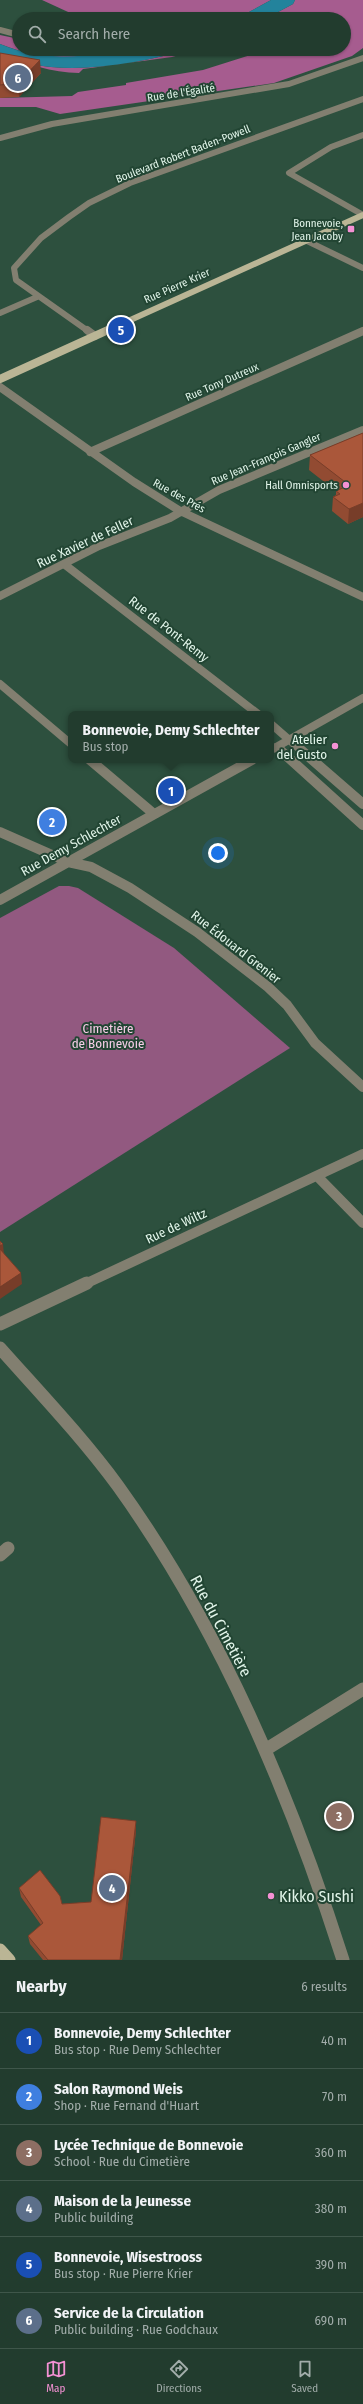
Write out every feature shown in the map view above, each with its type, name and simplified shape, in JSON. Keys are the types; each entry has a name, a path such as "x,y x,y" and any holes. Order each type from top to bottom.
{"main road":[{"name":"Rue Pierre Krier","path":"0,379 363,215"},
{"path":"0,1950 9,1960"}],"street":[{"path":"0,30 12,33"},
{"name":"Rue de l'Égalité","path":"0,138 52,124 257,91 289,84 363,58"},
{"name":"Boulevard Robert Baden-Powell","path":"37,297 16,280 14,268 41,238 89,203 130,183 362,101"},
{"path":"363,135 331,146 289,172 363,215"},
{"path":"305,240 363,268"},
{"path":"0,313 37,297 95,336"},
{"name":"Rue Tony Dutreux","path":"90,452 363,331"},
{"name":"Rue des Prés","path":"0,387 90,452 180,510 363,597"},
{"name":"Rue Jean-François Gangler","path":"180,510 219,490 363,430"},
{"name":"Rue Xavier de Feller","path":"0,596 100,546 170,518 180,510"},
{"name":"Rue de Pont-Remy","path":"64,564 254,711"},
{"path":"0,684 68,741"},
{"path":"274,747 363,698"},
{"path":"274,726 363,804"},
{"path":"274,749 363,824"},
{"path":"94,763 154,814"},
{"name":"Rue Demy Schlechter","path":"0,900 247,763"},
{"name":"Rue Édouard Grenier","path":"0,832 68,862 91,867 130,888 197,932 268,987 287,1005 316,1043 363,1087"},
{"name":"Rue de Wiltz","path":"0,1324 363,1154"},
{"path":"317,1176 363,1223"},
{"name":"Rue du Cimetière","path":"0,1348 47,1401 132,1506 208,1637 265,1750 322,1893 343,1960"},
{"path":"265,1750 363,1689"}],"green space":[{"name":"Cimetière de Bonnevoie","path":"59,886 78,888 174,948 290,1048 0,1232 0,918"}],"shaded area":[{"path":"42,0 271,0 249,12 68,12"},
{"path":"295,0 363,0 363,48 352,56 274,83 60,114 36,107 0,107 0,98 72,96 78,92 126,85 126,83 203,70 247,56 351,56 351,12 278,12 293,4"},
{"path":"0,35 12,38 12,48 0,44"},
{"path":"0,55 45,66 86,68 105,66 83,69 79,73 69,73 39,67"},
{"path":"48,56 101,56 92,57"},
{"path":"161,56 176,56 127,63"}],"water":[{"path":"271,0 295,0 293,4 278,12 249,12"},
{"path":"0,44 12,48 12,56 161,56 121,64 86,68 68,68 38,65 0,55"}],"building":[{"path":"0,53 40,60 18,83 0,85"},
{"name":"Hall Omnisports","path":"363,433 363,503 349,509 333,497 340,494 336,491 349,485 310,455"},
{"path":"0,1249 21,1273 0,1287"},
{"path":"101,1817 136,1821 120,1960 48,1960 28,1936 43,1923 19,1888 40,1870 60,1896 62,1904 91,1902"}],"place":[{"name":"Service de la Circulation","path":"18,78"},
{"name":"Bonnevoie, Jean Jacoby","path":"351,229"},
{"name":"Bonnevoie, Wisestrooss","path":"121,330"},
{"name":"Hall Omnisports","path":"346,485"},
{"name":"Atelier del Gusto","path":"335,746"},
{"name":"Bonnevoie, Demy Schlechter","path":"171,791"},
{"name":"Salon Raymond Weis","path":"52,822"},
{"name":"Lycée Technique de Bonnevoie","path":"339,1816"},
{"name":"Maison de la Jeunesse","path":"112,1888"},
{"name":"Kikko Sushi","path":"271,1896"}]}
